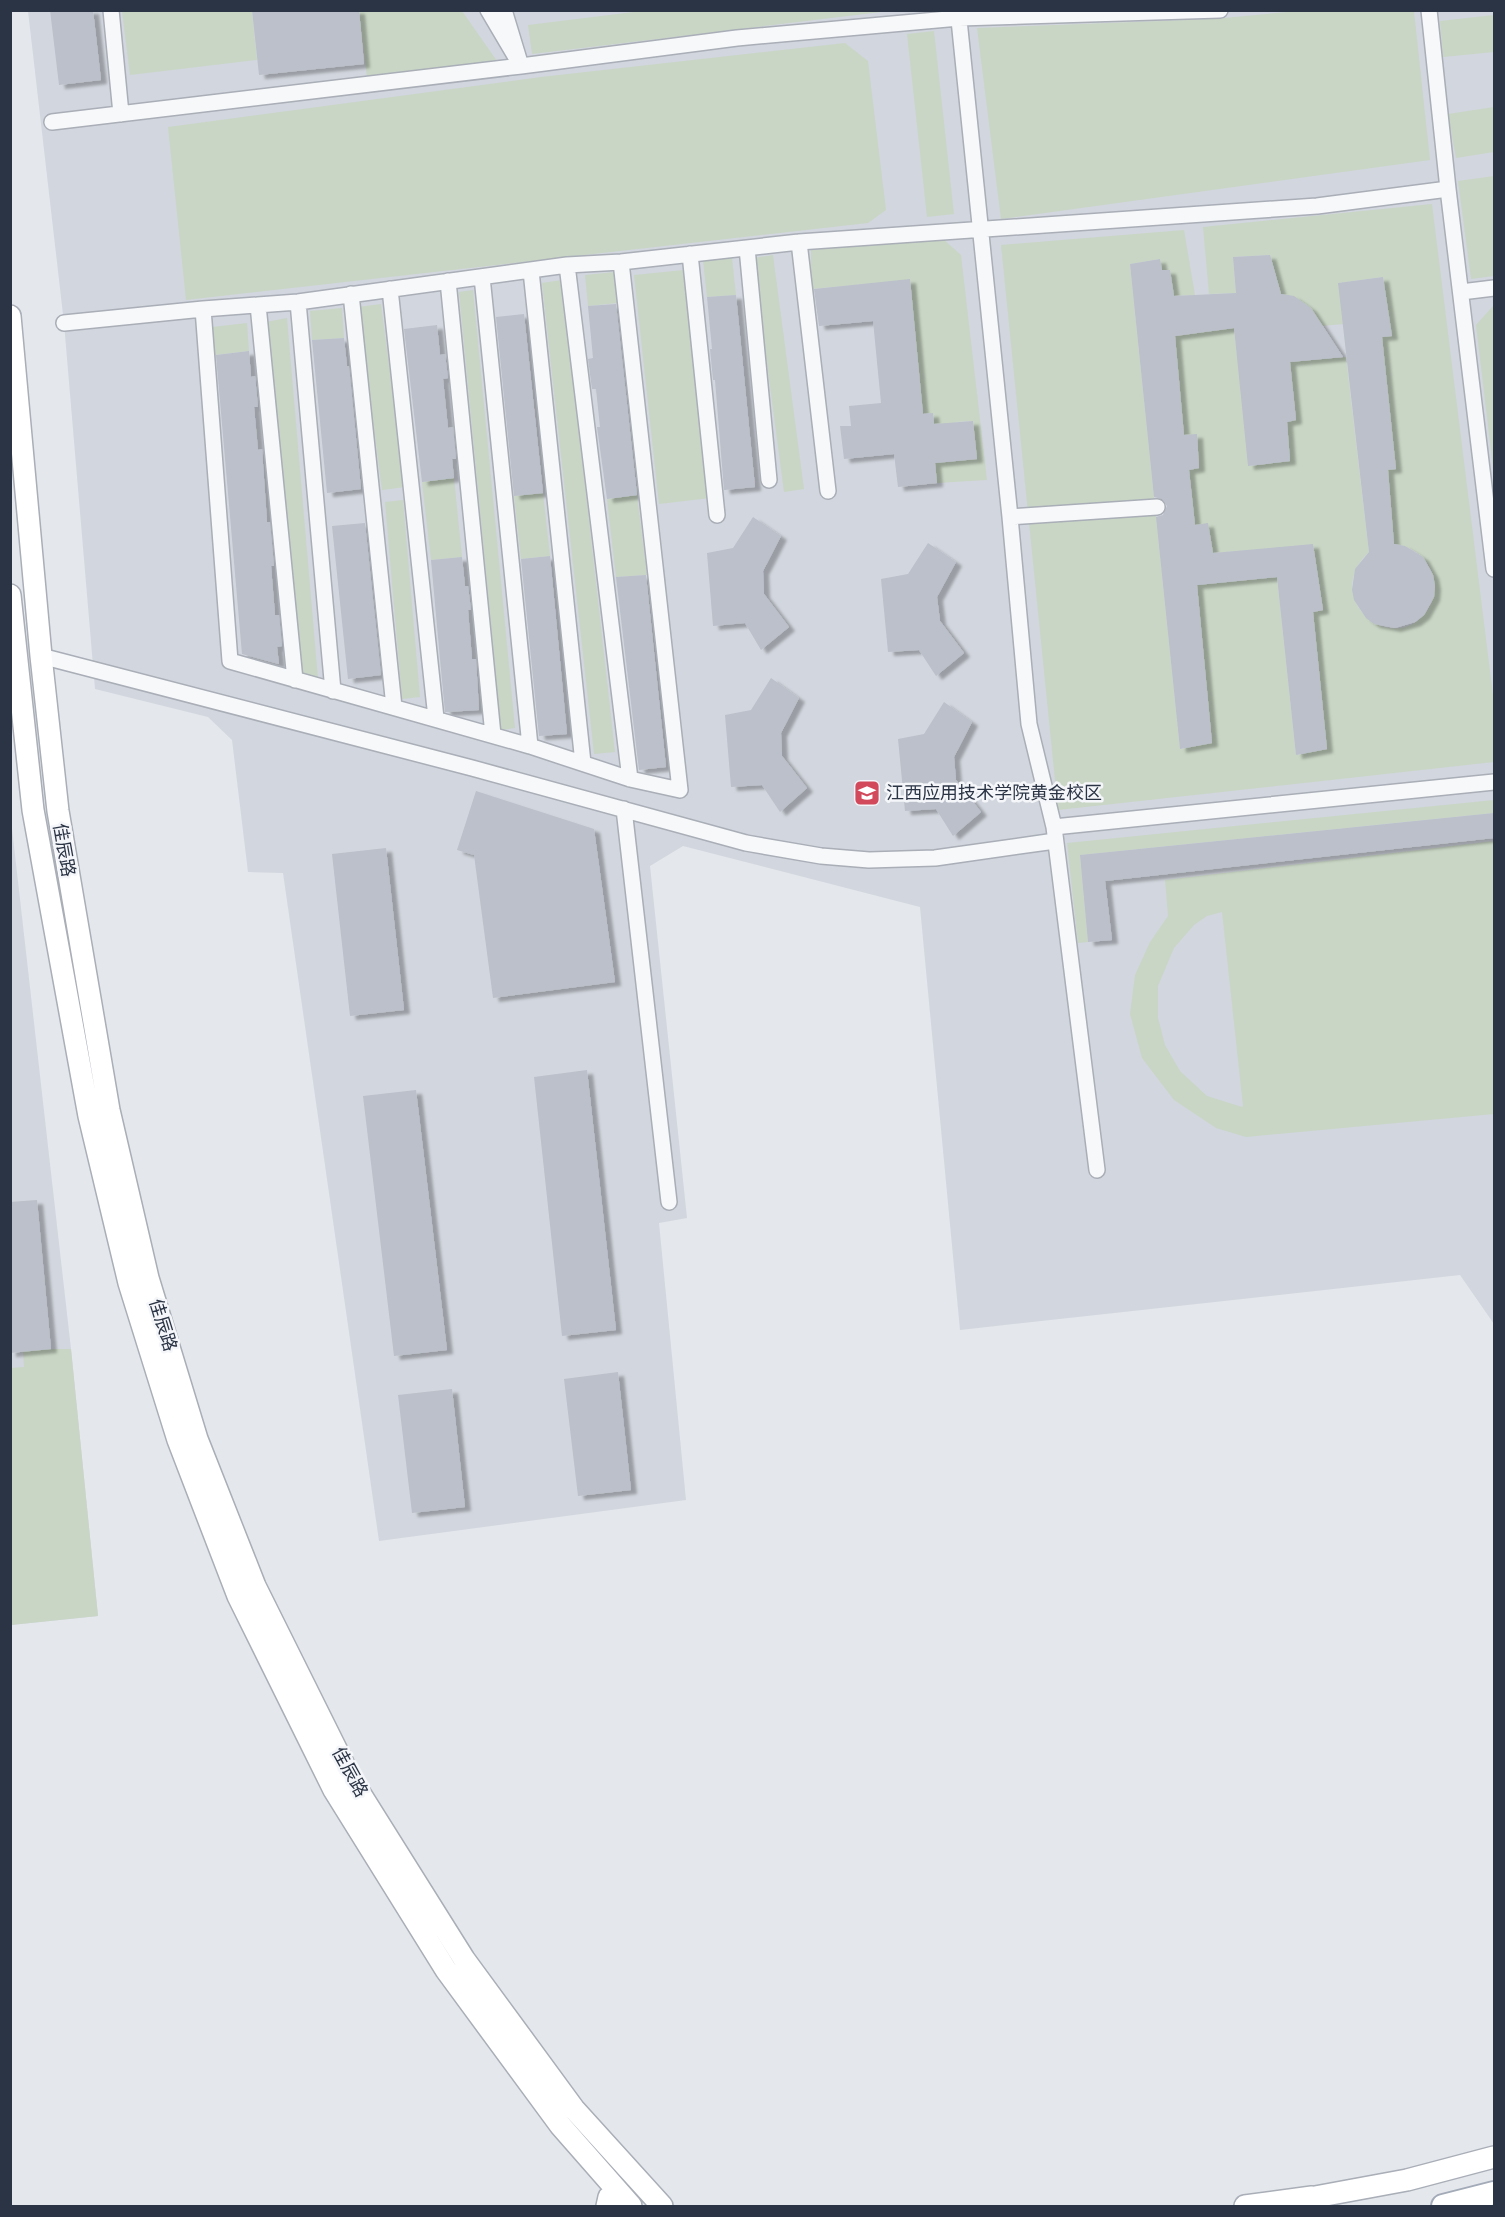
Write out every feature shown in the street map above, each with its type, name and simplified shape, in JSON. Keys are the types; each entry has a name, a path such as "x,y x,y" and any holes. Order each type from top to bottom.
{"main road":[{"name":"佳辰路","path":"10,316 41,657 58,811 107,1098 117,1144 148,1278 198,1439 255,1586 351,1779 464,1959 574,2109 662,2206"},
{"name":"佳辰路","path":"10,595 33,810 89,1116 129,1283 178,1440 238,1596 334,1790 446,1970 560,2125 631,2206"},
{"path":"1245,2206 1306,2202 1407,2180 1494,2157"},
{"path":"592,2161 609,2203"},
{"path":"1443,2206 1494,2193"}],"street":[{"path":"111,10 121,114"},
{"path":"488,10 521,66"},
{"path":"504,10 521,66"},
{"path":"52,122 737,38 958,14 1220,10"},
{"path":"1428,10 1494,569"},
{"path":"958,14 1011,517 1029,724 1054,834 1097,1170"},
{"path":"64,323 298,302 567,265 621,262 799,242 1317,206 1448,189"},
{"path":"799,242 828,491"},
{"path":"747,248 769,480"},
{"path":"690,254 717,515"},
{"path":"203,309 230,662 436,718 630,779 680,790 621,262"},
{"path":"567,265 630,779"},
{"path":"531,270 583,764"},
{"path":"482,277 530,746"},
{"path":"448,281 493,735"},
{"path":"1461,292 1494,288"},
{"path":"390,289 436,718"},
{"path":"351,294 394,707"},
{"path":"298,302 333,691"},
{"path":"258,304 295,680"},
{"path":"1011,517 1157,507"},
{"path":"41,657 746,843 869,860 935,858 1054,834 1494,782"},
{"path":"624,810 669,1202"}],"shaded area":[{"name":"江西应用技术学院黄金校区","path":"28,11 1494,11 1494,1324 1460,1275 960,1330 920,907 683,846 650,866 687,1218 659,1223 686,1500 379,1541 283,873 248,872 232,740 208,717 95,689 64,323"},
{"path":"10,811 71,1349 98,1616 11,1625"}],"green space":[{"path":"122,11 252,11 257,60 130,75"},
{"path":"359,11 462,11 497,61 367,77"},
{"path":"642,11 890,11 532,54 528,25"},
{"path":"1297,11 1414,11 1430,160 1001,219 977,28 1213,19"},
{"path":"1494,15 1494,52 1443,57 1440,21"},
{"path":"934,31 954,214 927,217 907,34"},
{"path":"845,43 868,61 886,210 868,223 186,300 168,127 541,77"},
{"path":"1494,107 1494,152 1456,158 1448,114"},
{"path":"1494,176 1494,276 1471,279 1458,181"},
{"path":"1432,204 1494,703 1494,762 1058,810 1001,245 1184,230 1195,295 1174,296 1162,270 1160,259 1130,264 1180,749 1212,743 1197,585 1277,577 1296,755 1327,749 1313,612 1323,610 1313,545 1213,553 1195,525 1189,470 1199,467 1197,435 1183,435 1175,336 1234,328 1249,466 1290,461 1287,422 1296,419 1293,387 1280,387 1279,363 1346,357 1369,552 1356,570 1352,588 1357,605 1368,618 1382,626 1399,628 1415,623 1431,604 1434,582 1432,573 1422,557 1407,547 1394,544 1382,337 1391,336 1383,277 1339,283 1343,324 1322,326 1314,314 1300,301 1281,294 1270,255 1233,257 1236,293 1209,294 1203,227"},
{"path":"943,239 961,255 987,480 937,483 935,463 977,459 973,421 955,422 957,439 936,442 933,413 923,414 910,280 811,289 811,250"},
{"path":"773,255 804,489 784,492 753,258"},
{"path":"732,258 736,295 707,297 703,260"},
{"path":"684,270 710,498 659,504 634,275"},
{"path":"615,272 618,303 588,306 585,275"},
{"path":"562,280 615,752 594,754 542,283"},
{"path":"473,290 515,728 501,730 459,292"},
{"path":"381,304 405,487 382,490 358,307"},
{"path":"1494,306 1494,476 1476,325"},
{"path":"342,308 344,338 312,340 310,311"},
{"path":"287,318 318,679 301,674 266,322"},
{"path":"247,323 249,351 215,355 212,327"},
{"path":"454,478 462,557 431,560 422,482"},
{"path":"543,493 550,556 521,559 514,496"},
{"path":"637,495 647,575 616,577 607,499"},
{"path":"403,500 420,697 402,699 385,502"},
{"path":"1494,800 1494,813 1080,855 1088,942 1078,943 1067,843"},
{"path":"1494,841 1494,1114 1246,1137 1216,1128 1174,1100 1142,1058 1130,1014 1135,975 1150,942 1168,916 1165,880","holes":["1222,912 1243,1106 1207,1096 1180,1071 1165,1045 1158,1018 1158,986 1174,948 1194,925 1207,916"]},
{"path":"71,1349 98,1616 11,1625 11,1368 24,1367 23,1351"}],"building":[{"path":"50,10 93,10 101,80 59,85"},
{"path":"252,10 359,10 364,64 259,75"},
{"path":"1270,255 1281,294 1294,296 1311,308 1343,357 1290,362 1296,420 1287,422 1290,461 1248,466 1234,328 1175,336 1184,435 1197,434 1199,468 1189,470 1195,525 1208,523 1213,553 1313,544 1323,610 1313,612 1327,749 1296,755 1277,577 1197,585 1212,743 1180,749 1156,517 1163,515 1167,506 1162,499 1154,497 1130,264 1160,259 1162,270 1170,270 1174,296 1236,293 1233,257"},
{"path":"1383,277 1392,336 1382,337 1396,469 1388,470 1394,544 1405,546 1423,557 1433,575 1435,586 1434,597 1424,615 1415,622 1395,628 1374,624 1366,618 1354,600 1352,590 1355,569 1369,552 1338,283"},
{"path":"910,279 923,414 933,413 934,424 973,421 977,459 935,463 937,483 898,487 894,454 844,459 840,426 851,426 849,406 881,403 873,321 819,326 814,289"},
{"path":"736,295 755,487 724,490 707,297"},
{"path":"616,304 637,495 607,499 597,427 600,427 596,389 592,389 588,359 593,358 588,306"},
{"path":"524,314 543,493 514,496 496,317"},
{"path":"437,325 440,355 445,354 448,378 443,379 448,428 453,427 456,459 452,459 454,478 422,482 404,329"},
{"path":"344,338 347,366 349,366 361,489 327,493 312,340"},
{"path":"249,351 251,377 255,376 258,407 254,407 258,450 262,449 267,522 270,522 275,615 279,615 282,646 277,647 279,664 242,654 216,355"},
{"path":"753,517 781,536 763,571 764,594 789,627 761,650 745,623 713,626 707,553 733,548"},
{"path":"365,523 381,675 348,679 332,526"},
{"path":"928,543 956,562 937,597 940,621 964,653 936,676 919,650 888,652 881,579 908,574"},
{"path":"550,556 567,734 539,736 521,559"},
{"path":"462,557 465,586 468,586 471,610 468,610 472,659 476,659 479,710 445,712 431,560"},
{"path":"646,575 666,767 639,770 616,577"},
{"path":"771,678 799,698 781,733 782,756 807,788 780,812 762,785 731,787 725,715 751,710"},
{"path":"944,702 972,722 954,757 956,780 981,812 953,836 936,809 905,811 898,739 924,734"},
{"path":"476,791 594,829 615,982 493,998 474,855 457,850"},
{"path":"1494,813 1494,838 1105,881 1112,940 1088,942 1080,855"},
{"path":"386,848 404,1010 350,1016 332,854"},
{"path":"587,1070 616,1330 562,1336 534,1077"},
{"path":"416,1090 447,1350 394,1356 363,1096"},
{"path":"37,1200 51,1349 10,1353 10,1202"},
{"path":"618,1372 631,1490 578,1496 564,1379"},
{"path":"452,1389 465,1507 412,1513 398,1395"}],"place":[{"name":"江西应用技术学院黄金校区","path":"867,793"}]}
